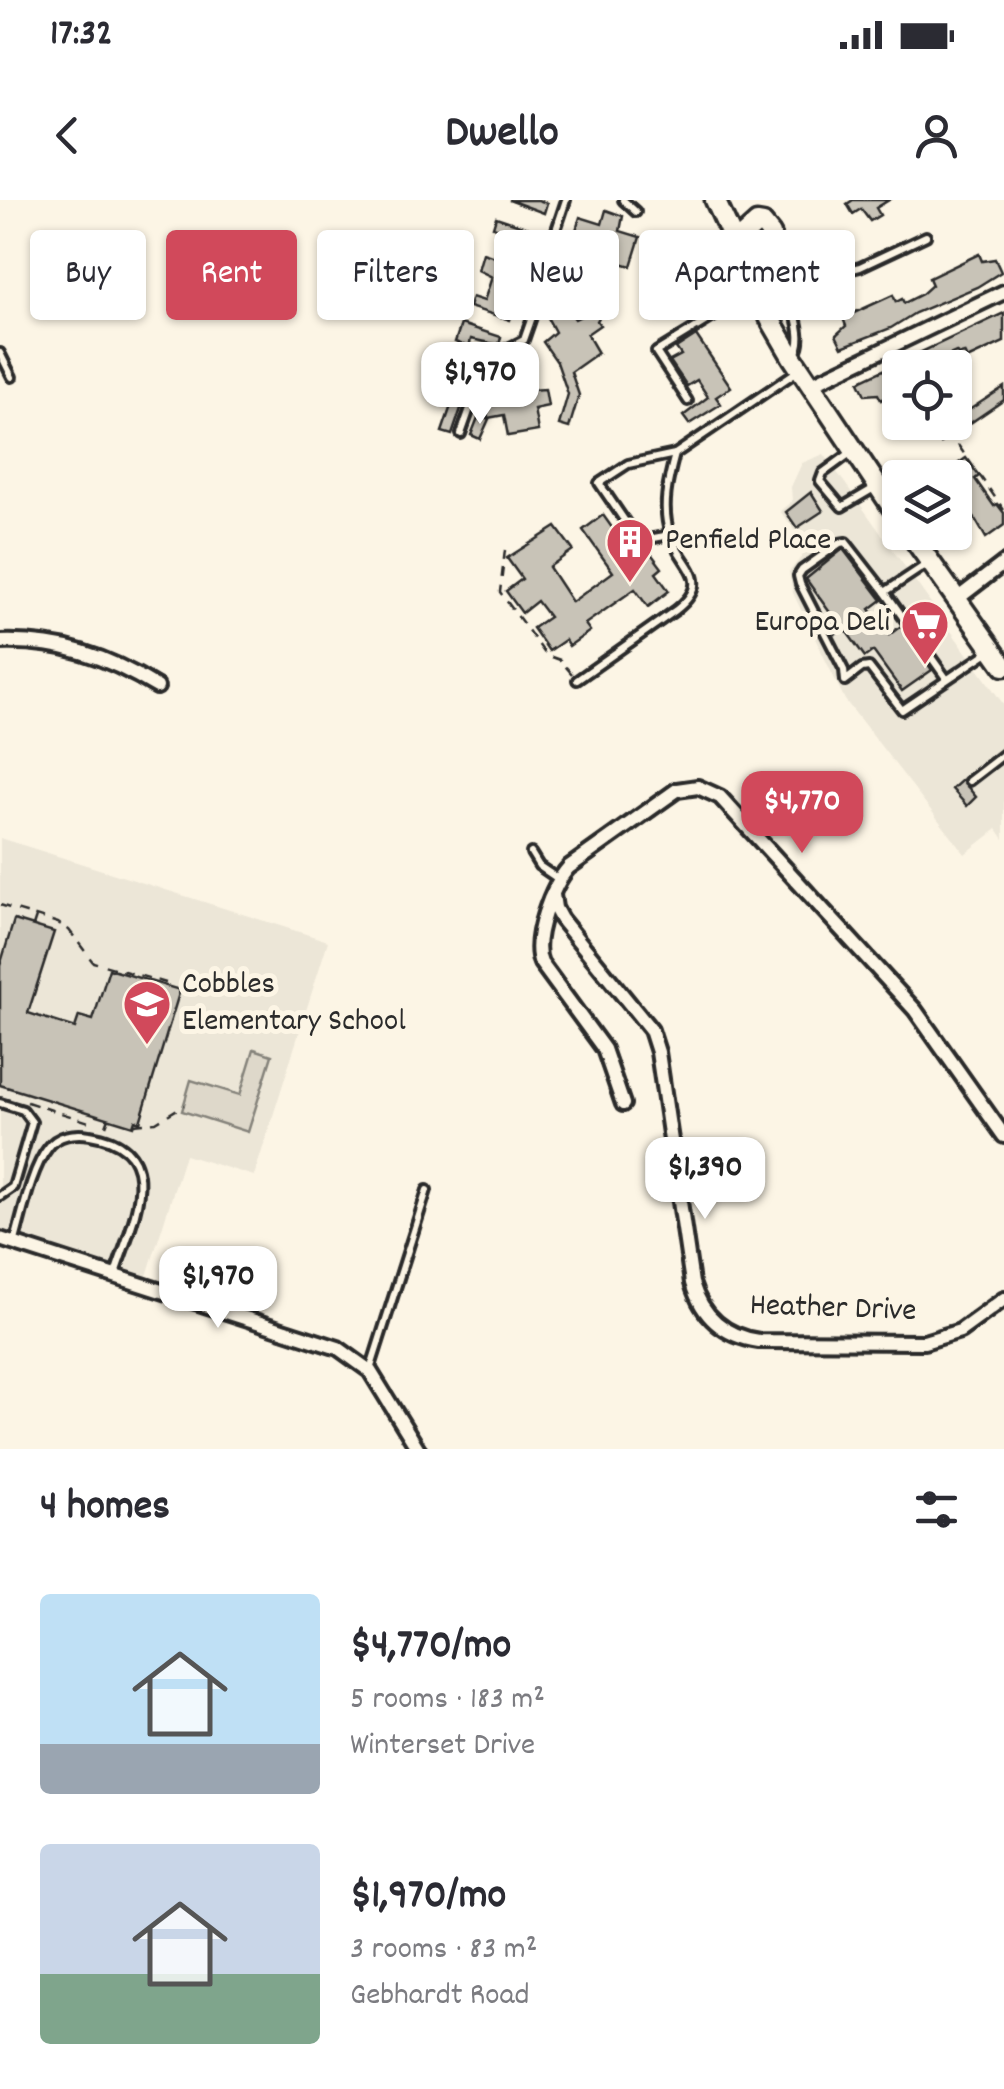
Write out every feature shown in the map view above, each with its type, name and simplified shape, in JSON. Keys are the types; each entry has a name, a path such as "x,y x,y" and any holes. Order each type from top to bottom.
{"street":[{"path":"715,200 730,230"},
{"path":"801,370 1004,292"},
{"path":"774,320 801,370 882,493"},
{"path":"922,550 1004,666"},
{"path":"957,599 1004,563"},
{"path":"0,642 32,641 89,652 157,687"},
{"path":"622,1104 604,1048 556,987 538,956 542,926 556,884 569,867 688,786 709,790 720,798 915,1010 1004,1136"},
{"name":"Heather Drive","path":"556,884 555,908 562,920 651,1030 658,1052 692,1283 700,1304 714,1322 737,1336 759,1341 924,1342 960,1331 1004,1300"},
{"path":"7,1241 338,1348 370,1371 418,1449"}],"lane":[{"path":"557,230 566,200"},
{"path":"622,200 636,212"},
{"path":"670,535 642,540 634,536 600,484 628,464 676,454 801,370 791,293 794,284 860,267 926,236"},
{"path":"461,434 484,369 493,356 524,340 531,320"},
{"path":"688,401 656,352 709,320"},
{"path":"0,353 12,377"},
{"path":"853,451 822,473 820,481 842,508 877,486"},
{"path":"577,680 687,601 695,588 693,573 670,535 667,485 676,454"},
{"path":"946,678 846,542 798,576 844,670 845,681 869,667 902,710 992,650"},
{"path":"885,592 930,562"},
{"path":"969,781 1004,754"},
{"name":"Heather Drive","path":"531,853 556,884"},
{"path":"0,1102 23,1110 31,1118 32,1126 13,1187 0,1196"},
{"path":"7,1241 48,1146 78,1133 96,1136 124,1148 139,1166 139,1197 114,1275"},
{"path":"370,1371 427,1190"}],"path":[{"path":"958,445 1004,510"},
{"path":"505,550 500,592 546,655 565,663 577,680"},
{"path":"0,905 69,930 93,962 166,983"},
{"path":"33,926 36,916"},
{"path":"18,1100 92,1123"},
{"path":"134,1124 156,1122 184,1105"},
{"path":"106,1126 109,1118"}],"shaded area":[{"path":"824,454 882,535 882,550 893,550 1004,705 1004,839 997,829 965,854 845,700 793,593 789,572 808,549 780,511 792,501 791,487 802,463"},
{"name":"Cobbles Elementary School","path":"0,838 328,941 254,1176 185,1155 146,1279 0,1232"},
{"path":"254,1049 272,1055 248,1132 182,1111 191,1080 240,1095"}],"building":[{"path":"509,200 538,200 547,203 544,213"},
{"path":"853,200 889,200 876,208 880,215 870,221 861,209 853,214 847,204"},
{"path":"606,210 623,216 620,231 639,237 631,266 619,262 619,230 576,230 580,217 602,224"},
{"path":"496,217 535,230 502,230 493,227"},
{"path":"483,253 494,257 494,315 474,309 474,298 484,301 492,277 478,270"},
{"path":"979,254 982,261 995,259 1001,272 891,328 842,347 836,335 846,326 844,320 855,320 855,312 893,295 896,302 902,299 904,303 932,285 929,278"},
{"path":"1004,313 1004,342 972,357 972,350 926,350"},
{"path":"549,320 598,320 600,325 587,334 598,353 571,372 579,395 569,428 559,425 568,394 557,362 543,342 555,332"},
{"path":"461,324 501,337 499,345 471,339 469,347 455,342"},
{"path":"696,335 731,387 716,397 721,404 689,424 683,416 708,397 697,380 687,386 670,361 681,355 676,348"},
{"path":"526,369 530,390 545,389 548,406 534,409 538,431 508,436 504,415 488,418 485,399 500,395 496,375"},
{"path":"882,371 882,400 878,394 865,395 859,382"},
{"path":"1004,387 1004,400 972,422 972,408"},
{"path":"455,394 465,397 452,435 442,432"},
{"path":"479,415 489,419 480,439 471,435"},
{"path":"972,466 979,476 975,479 994,506 997,504 1004,513 1004,525 986,538 972,514"},
{"path":"811,492 823,511 797,528 786,512"},
{"name":"Penfield Place","path":"603,515 630,553 640,546 643,550 647,548 662,568 656,573 669,591 648,607 635,589 585,624 590,631 569,646 565,640 549,651 533,628 549,617 537,601 522,613 506,591 522,579 507,558 556,527 573,550 549,567 572,602 613,572 583,530"},
{"path":"843,549 882,600 870,609 889,635 901,626 932,670 902,691 873,651 865,657 844,628 835,634 825,618 831,614 806,579"},
{"path":"962,780 976,797 967,806 952,789"},
{"name":"Cobbles Elementary School","path":"14,920 54,932 28,1013 75,1028 79,1016 93,1020 109,969 180,990 140,1122 135,1120 133,1126 0,1085 0,966"}],"place":[{"name":"Penfield Place","path":"630,584"},
{"name":"Europa Deli","path":"925,666"},
{"name":"Cobbles Elementary School","path":"147,1046"}]}
